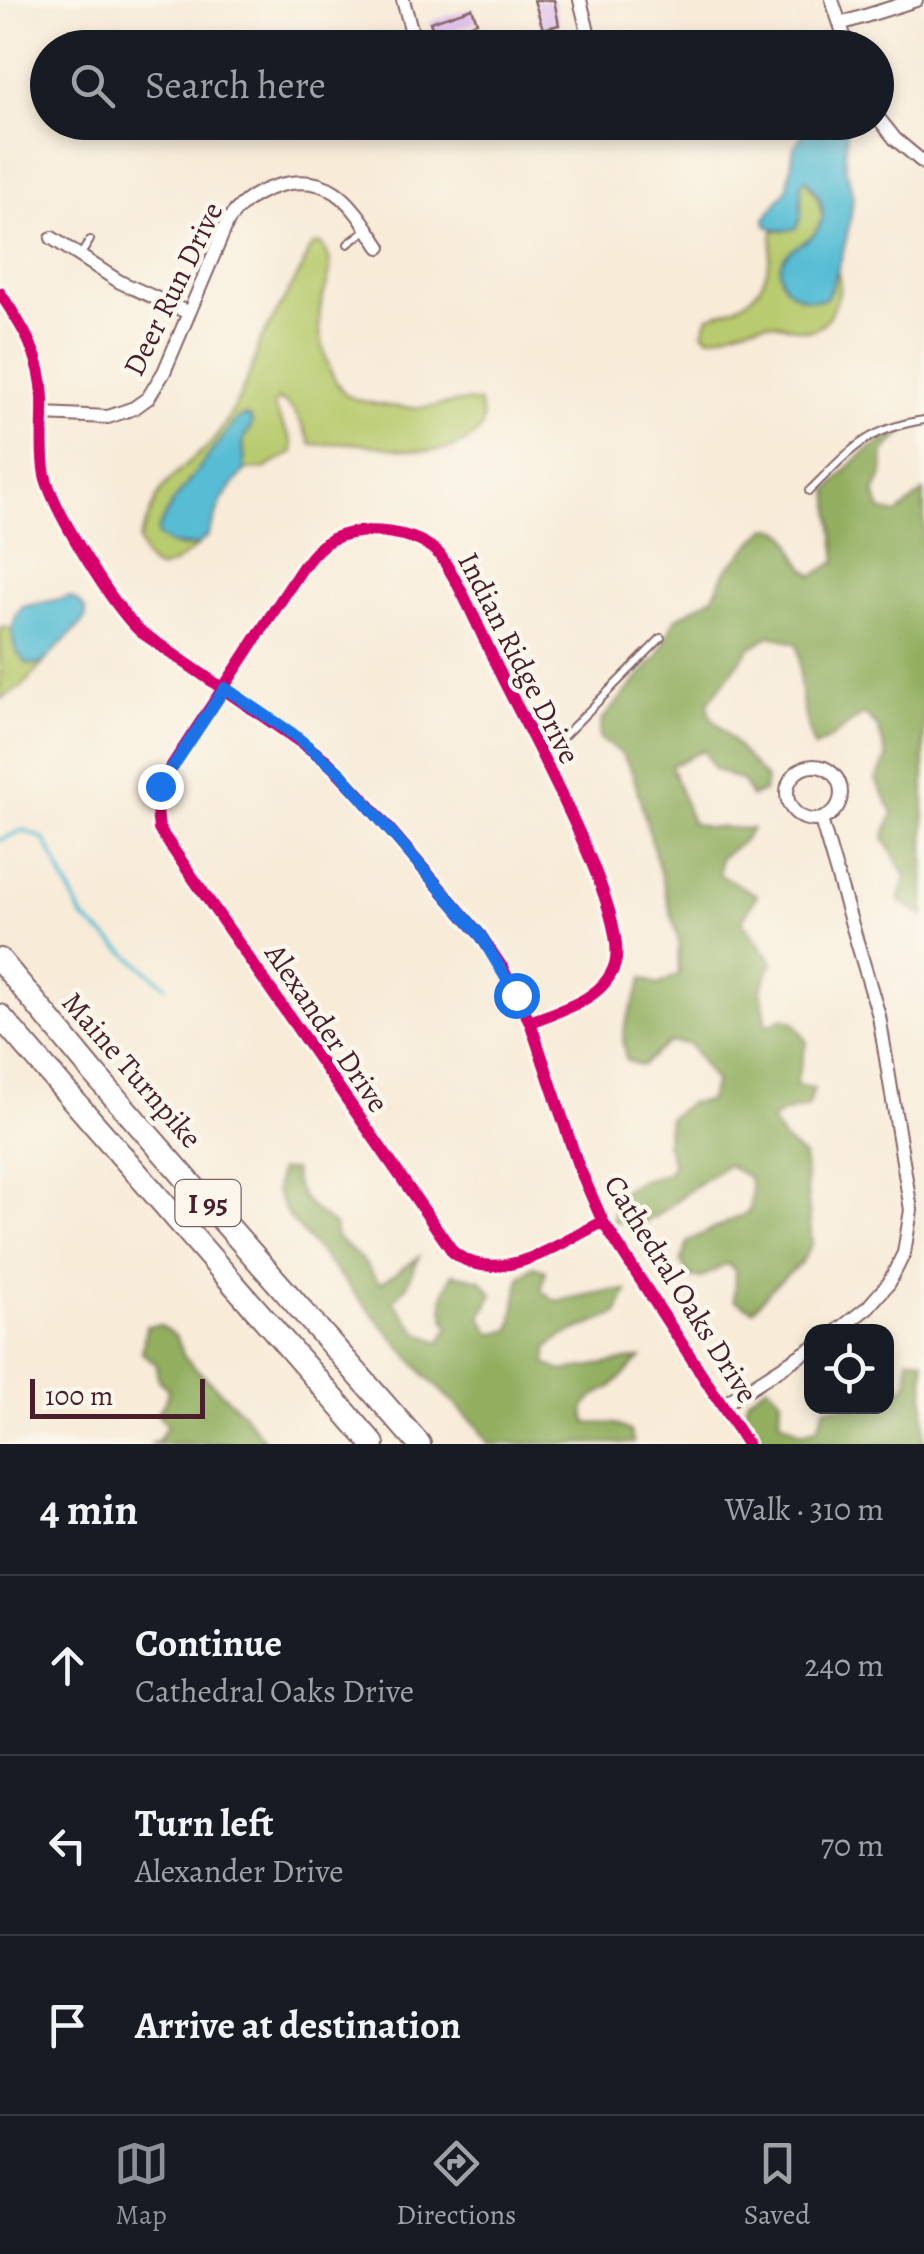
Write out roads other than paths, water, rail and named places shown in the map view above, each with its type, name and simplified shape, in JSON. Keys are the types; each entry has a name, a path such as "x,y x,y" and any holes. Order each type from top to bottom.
{"highway":[{"name":"Maine Turnpike","path":"0,960 98,1078 419,1444"},
{"name":"I 95","path":"0,1016 373,1444"}],"street":[{"path":"403,0 411,30"},
{"path":"580,0 588,30"},
{"path":"832,0 842,30"},
{"path":"840,24 916,0"},
{"path":"894,139 924,163"},
{"name":"Deer Run Drive","path":"43,414 108,418 141,403 158,384 228,221 244,202 261,192 296,182 320,183 347,200 380,247"},
{"path":"52,238 120,282 188,312"},
{"name":"Cathedral Oaks Drive","path":"0,294 37,357 48,485 116,605 141,632 315,751 361,796 481,936 530,1022 578,1165 603,1222 747,1444"},
{"name":"Indian Ridge Drive","path":"225,688 316,550 342,536 405,535 429,545 446,563 590,858 609,914 617,955 612,972 596,993 530,1022"},
{"name":"Alexander Drive","path":"225,688 162,781 156,800 157,823 436,1230 453,1252 470,1264 498,1268 603,1222"},
{"path":"806,768 824,768 839,784 838,806 821,820 800,816 787,799 789,782 806,768"},
{"path":"821,820 879,1016 911,1210 904,1253 889,1282 847,1324"},
{"path":"723,1405 804,1353"}],"lane":[{"path":"348,244 368,228"},
{"path":"80,257 90,240"},
{"path":"809,490 854,446 877,431 924,420"},
{"path":"542,758 662,638"}],"water":[{"path":"799,140 846,140 845,165 852,192 848,230 826,298 817,300 792,292 785,286 780,270 788,252 809,238 822,221 822,206 816,192 805,179 801,182 801,216 796,228 782,231 767,226 765,219 788,187 794,147"},
{"path":"251,418 252,424 243,441 245,470 223,498 207,537 195,546 171,544 158,536 174,501 236,420"},
{"path":"70,597 84,609 84,619 44,661 28,664 17,651 13,637 14,622 22,607"}],"waterway":[{"path":"0,840 24,830 45,840 83,918 166,986"}]}
